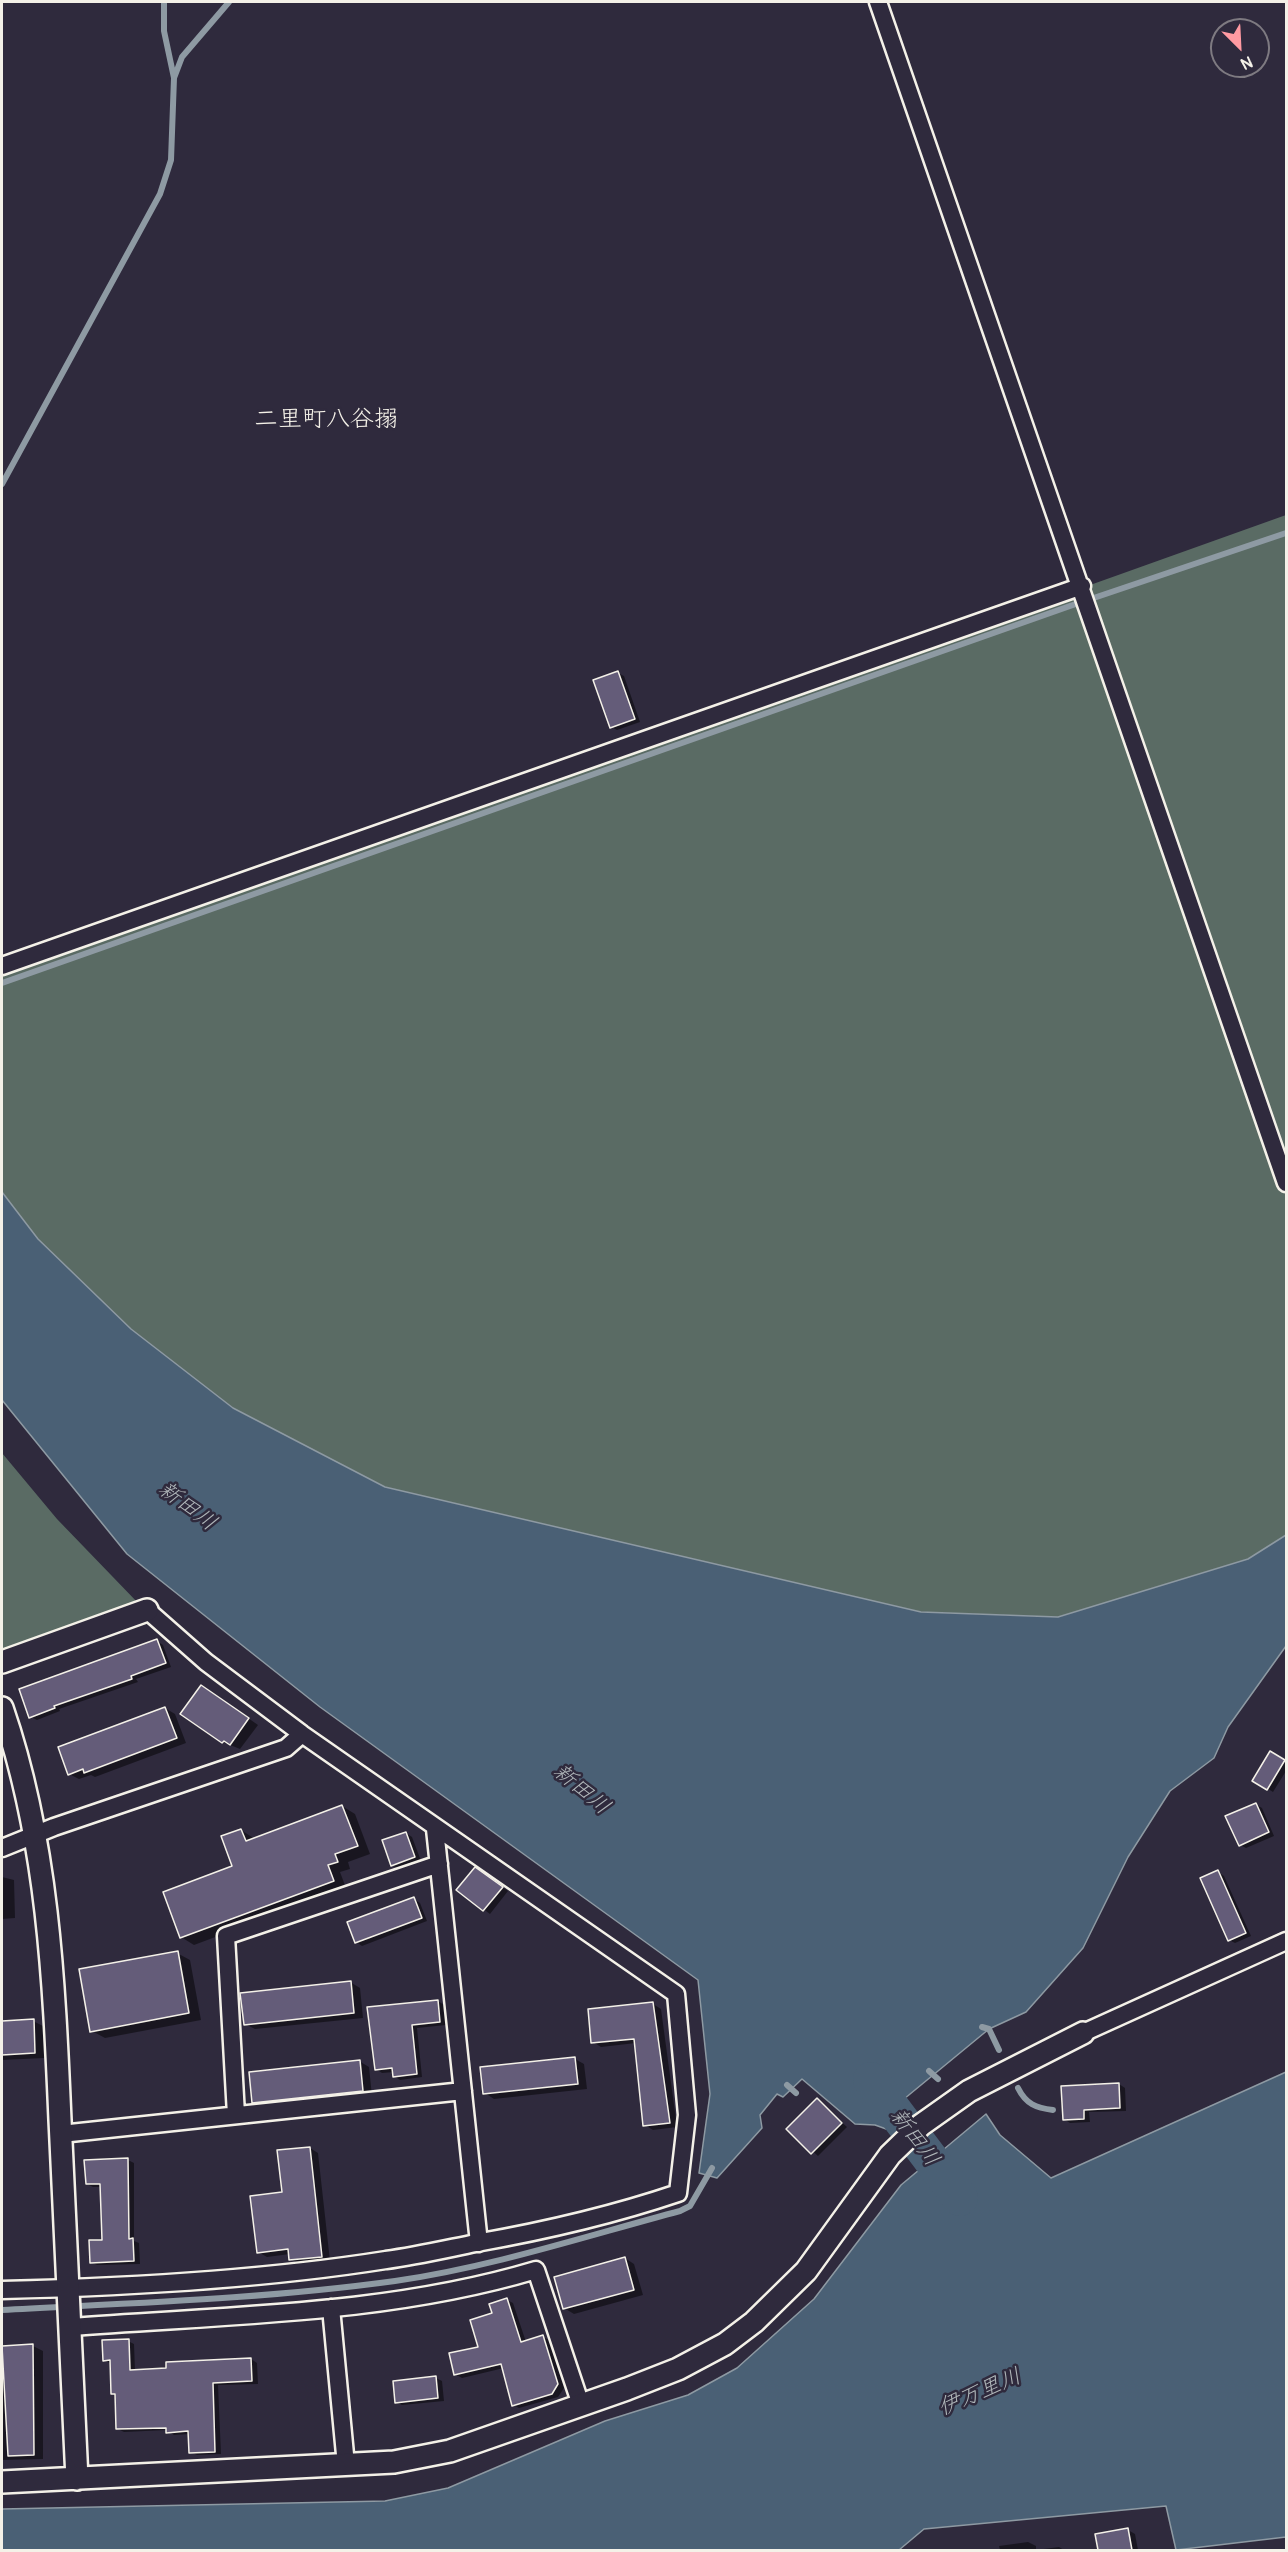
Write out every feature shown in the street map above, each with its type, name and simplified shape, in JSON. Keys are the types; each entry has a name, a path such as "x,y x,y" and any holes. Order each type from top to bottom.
{"street":[{"path":"878,2 1287,1182"},
{"path":"2,966 1082,586"},
{"path":"2,1662 147,1610 206,1662 302,1734 435,1829 448,1833 676,1994 687,2115 678,2193 646,2204 508,2239 387,2260 282,2273 68,2288 2,2290"},
{"path":"2,1708 24,1783 36,1835 53,1960 77,2479"},
{"path":"2,1848 54,1827 286,1748 302,1734"},
{"path":"435,1829 480,2243"},
{"path":"236,2115 226,1936 439,1864"},
{"path":"2,2482 394,2462 450,2451 678,2369 725,2344 754,2322 806,2271 890,2155 921,2125 969,2091 1083,2034 1287,1941"},
{"path":"61,2134 463,2091"},
{"path":"70,2327 331,2308 422,2297 491,2283 536,2270 580,2405"},
{"path":"331,2308 346,2465"}],"green space":[{"path":"1286,515 1286,1535 1248,1559 1058,1617 921,1612 385,1487 233,1408 131,1329 38,1239 2,1192 2,974"},
{"path":"2,1453 57,1519 139,1604 2,1652"}],"water":[{"path":"2,1192 38,1239 131,1329 233,1408 385,1487 921,1612 1058,1617 1248,1559 1286,1535 1286,1646 1228,1727 1214,1758 1170,1791 1128,1857 1083,1948 1026,2012 989,2029 904,2099 910,2106 889,2130 875,2125 855,2124 802,2079 783,2097 777,2094 760,2115 762,2128 717,2178 699,2173 710,2094 698,1980 320,1707 127,1554 2,1400"},
{"name":"伊万里川","path":"1286,2072 1286,2537 1176,2550 1166,2506 924,2529 899,2550 2,2550 2,2509 385,2501 448,2488 605,2421 688,2395 737,2368 814,2299 901,2185 986,2114 1000,2135 1051,2178"}],"building":[{"path":"618,671 635,719 610,728 593,680"},
{"path":"157,1639 166,1663 131,1676 132,1679 54,1706 55,1708 29,1718 19,1689"},
{"path":"201,1685 249,1718 230,1745 224,1741 222,1743 180,1714"},
{"path":"165,1707 177,1738 84,1773 83,1769 68,1775 58,1747"},
{"path":"1270,1751 1285,1760 1267,1790 1252,1781"},
{"path":"1256,1803 1269,1832 1239,1846 1225,1816"},
{"path":"342,1805 358,1846 335,1854 338,1862 328,1865 334,1881 180,1938 163,1892 232,1866 221,1836 241,1829 246,1841"},
{"path":"406,1832 415,1857 391,1866 382,1840"},
{"path":"475,1867 503,1887 483,1911 456,1890"},
{"path":"1218,1870 1246,1933 1228,1941 1200,1878"},
{"path":"414,1897 422,1918 355,1943 347,1922"},
{"path":"178,1951 189,2013 90,2032 79,1969"},
{"path":"351,1981 354,2013 244,2025 240,1993"},
{"path":"438,2000 440,2022 412,2025 417,2074 393,2077 392,2068 375,2070 367,2007"},
{"path":"653,2002 670,2123 643,2126 634,2039 591,2043 588,2009"},
{"path":"34,2019 35,2053 2,2055 2,2021"},
{"path":"575,2057 578,2084 483,2094 480,2067"},
{"path":"360,2060 363,2091 252,2103 249,2072"},
{"path":"1119,2083 1120,2108 1084,2110 1084,2119 1063,2120 1061,2086"},
{"path":"817,2098 842,2123 811,2154 786,2129"},
{"path":"310,2147 322,2257 289,2260 288,2249 257,2253 250,2196 282,2192 277,2150"},
{"path":"128,2158 129,2239 133,2238 134,2261 90,2263 89,2240 102,2240 100,2184 86,2184 84,2160"},
{"path":"625,2257 634,2290 563,2309 554,2277"},
{"path":"507,2298 521,2342 543,2335 558,2384 552,2394 512,2406 501,2364 454,2375 449,2353 478,2347 470,2320 492,2313 489,2304"},
{"path":"129,2339 130,2370 166,2368 166,2362 251,2358 252,2381 213,2383 215,2452 189,2453 188,2431 166,2433 166,2428 116,2429 115,2394 111,2394 110,2360 103,2361 102,2340"},
{"path":"33,2344 34,2455 8,2456 2,2346"},
{"path":"436,2376 438,2398 395,2403 393,2381"},
{"path":"1128,2528 1132,2550 1098,2550 1095,2534"}],"waterway":[{"path":"164,2 164,31 174,78"},
{"path":"2,484 160,194 171,160 174,78 182,57 229,2"},
{"path":"2,983 1070,606 1286,533"},
{"path":"982,2027 989,2029 999,2050"},
{"path":"929,2071 938,2079"},
{"name":"新田川","path":"871,2080 960,2198"},
{"path":"787,2085 796,2093"},
{"path":"1018,2088 1024,2098 1032,2104 1053,2110"},
{"path":"2,2310 297,2292 395,2281 467,2268 680,2211 690,2206 712,2168"}],"district":[{"name":"二里町八谷搦","path":"326,420"}]}
